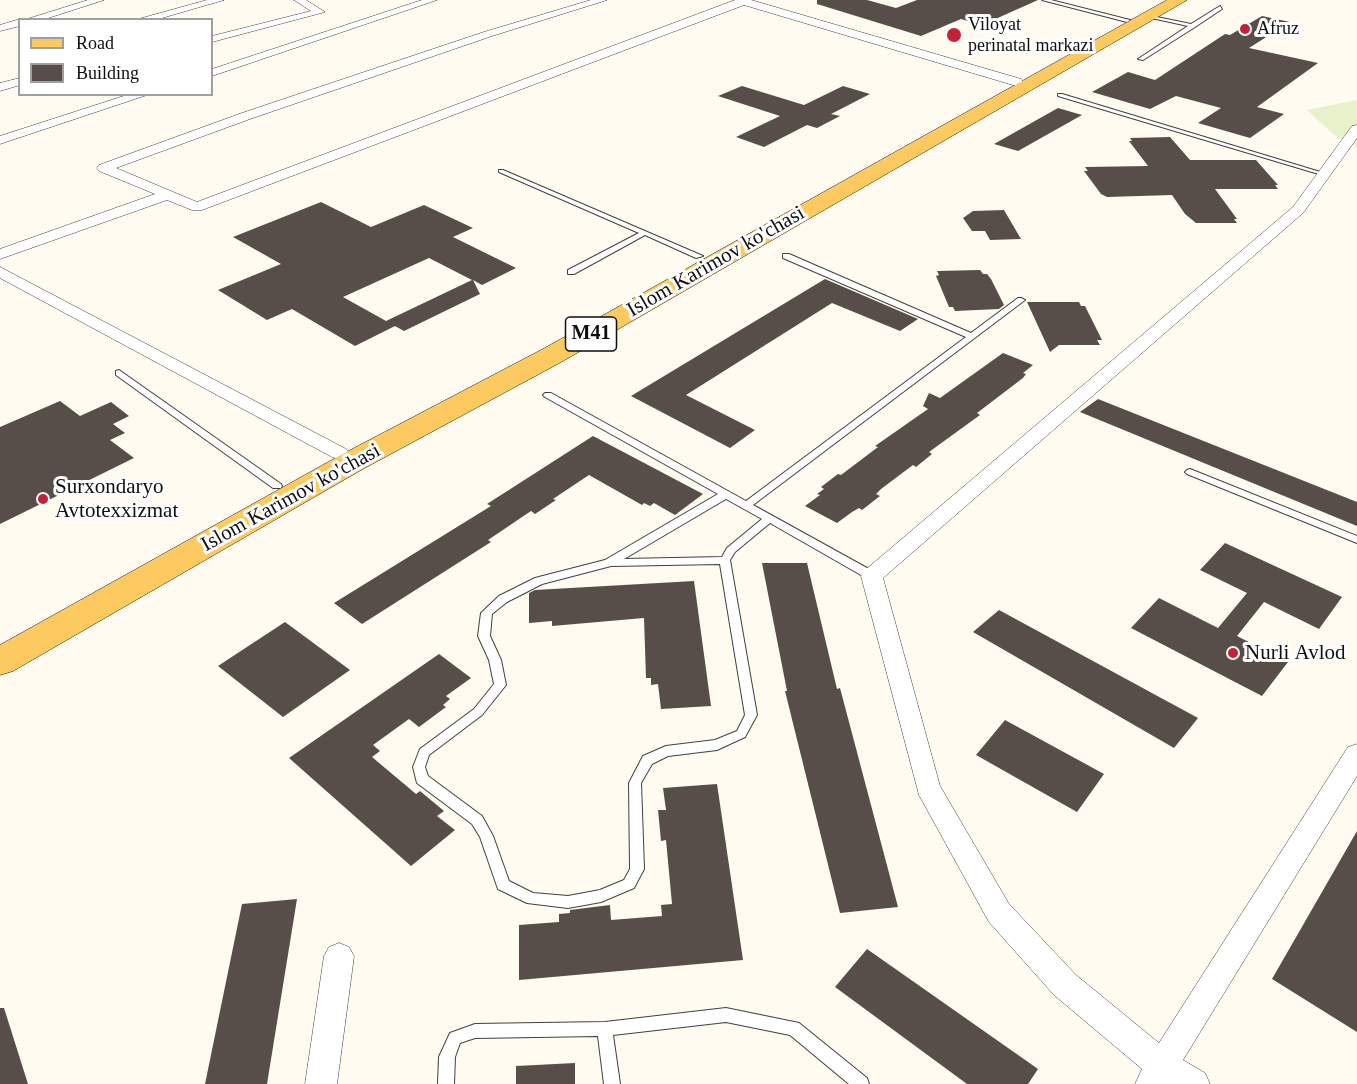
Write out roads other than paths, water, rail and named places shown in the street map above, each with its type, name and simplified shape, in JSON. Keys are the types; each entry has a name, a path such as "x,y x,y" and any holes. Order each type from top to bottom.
{"main road":[{"name":"Islom Karimov ko'chasi","path":"0,639 1146,12 1179,0"},
{"name":"Islom Karimov ko'chasi","path":"0,662 350,463 553,356 1146,12"}],"street":[{"path":"36,18 99,0"},
{"path":"148,18 219,0"},
{"path":"213,39 320,12 300,0"},
{"path":"213,73 432,0"},
{"path":"602,0 488,34 104,168 197,207 742,1 1017,82"},
{"path":"757,6 772,0"},
{"path":"0,28 18,23"},
{"path":"0,87 18,82"},
{"path":"0,140 138,96"},
{"path":"1194,1084 1156,1074 1065,985 999,914 928,788 872,576 1298,210 1357,129"},
{"path":"0,254 167,195"},
{"path":"0,272 339,453"},
{"path":"1156,1074 1357,754"},
{"path":"321,1084 339,956"}],"lane":[{"path":"1045,0 1146,12 1193,26"},
{"path":"1141,59 1220,8"},
{"path":"1060,95 1324,174"},
{"path":"501,171 699,256"},
{"path":"571,272 644,233"},
{"path":"786,256 972,337"},
{"path":"747,506 1021,300"},
{"path":"119,373 277,486"},
{"path":"548,395 872,576"},
{"path":"1190,472 1357,540"},
{"path":"609,563 726,494"},
{"path":"725,560 609,563 539,581 502,599 487,613 484,636 495,660 500,685 478,712 424,752 419,767 422,779 477,820 486,837 503,885 532,899 568,902 601,896 629,884 638,868 635,783 647,760 666,751 717,745 741,734 751,715 725,560 731,550 769,519"},
{"path":"446,1084 447,1057 455,1038 475,1031 605,1029 726,1015 794,1028 861,1084"},
{"path":"605,1029 612,1084"}],"place":[{"name":"Afruz","path":"1245,29"},
{"name":"Viloyat perinatal markazi","path":"954,35"},
{"name":"Surxondaryo Avtotexxizmat","path":"43,499"},
{"name":"Nurli Avlod","path":"1233,653"}]}
